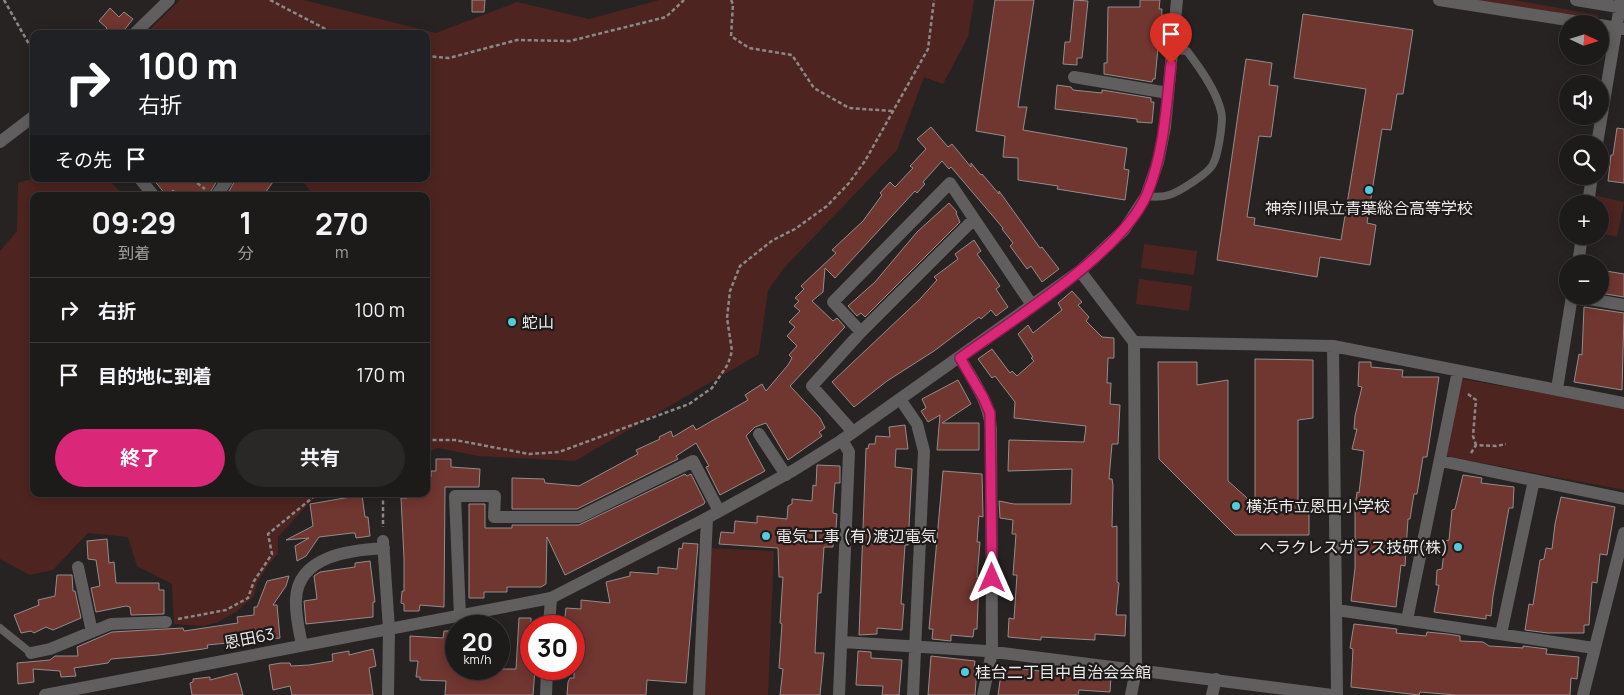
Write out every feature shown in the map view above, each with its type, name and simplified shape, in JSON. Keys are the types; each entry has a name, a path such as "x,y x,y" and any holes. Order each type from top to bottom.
{"street":[{"path":"138,30 169,0"},
{"name":"恩田63","path":"465,615 551,598 719,512 786,475 842,440 1080,271 1124,230 1146,196 1163,143 1177,0"},
{"path":"1439,0 1559,19"},
{"path":"1576,0 1621,5 1620,28 1599,135"},
{"path":"1087,80 1088,66"},
{"path":"1074,77 1168,93"},
{"path":"0,142 30,119"},
{"path":"142,182 151,192"},
{"path":"862,332 833,302 950,183 1032,305"},
{"path":"853,432 812,386 862,332 974,219"},
{"path":"1080,271 1134,342 1136,670 1131,695"},
{"path":"1609,302 1624,305"},
{"path":"1557,389 1571,305"},
{"path":"1134,342 1333,346 1624,403"},
{"path":"1333,346 1338,695"},
{"path":"960,358 983,397 990,413 992,652 983,695"},
{"path":"1407,620 1441,462 1458,371"},
{"path":"900,399 917,424 924,450 913,695"},
{"path":"759,434 772,441 786,475"},
{"path":"840,695 849,452 842,440"},
{"path":"460,615 456,496 495,496 494,517 579,517 693,460 719,512"},
{"path":"1441,462 1624,499"},
{"path":"1501,634 1534,480"},
{"path":"699,695 707,518"},
{"path":"1583,695 1624,533"},
{"path":"302,645 296,599 302,579 315,566 340,553 384,544 389,629 388,695"},
{"path":"78,567 92,632"},
{"path":"550,615 551,598"},
{"path":"1338,610 1594,648"},
{"name":"恩田63","path":"44,695 78,692 302,645 445,619"},
{"path":"31,653 50,650 111,624 166,622"},
{"path":"842,642 992,652 1332,695"},
{"path":"1212,695 1216,679"},
{"path":"546,695 547,680"}],"lane":[{"path":"1146,196 1169,195 1201,176 1213,165 1218,141 1222,113 1216,97 1200,68 1187,51 1172,50"},
{"path":"0,628 31,653"}],"path":[{"path":"4,0 30,46"},
{"path":"270,0 327,30"},
{"path":"430,56 449,58 517,40 570,42 666,17 684,0"},
{"path":"731,0 733,4 732,36 749,48 792,55 814,88 849,108 892,111"},
{"path":"430,439 455,440 529,454 560,452 689,404 712,388 728,364 732,351 727,318 730,291 740,266 773,240 795,229 827,206 849,183 865,161 928,49 934,0"},
{"path":"1456,387 1476,400 1473,430 1476,445 1470,454 1467,467"},
{"path":"1476,445 1496,446 1506,444"},
{"path":"166,622 226,610 248,598 254,581 272,554 268,534 313,497"},
{"path":"383,497 384,544"}],"shaded area":[{"path":"180,0 303,0 424,30 149,30"},
{"path":"659,0 974,0 968,37 943,84 924,77 897,150 784,268 768,290 759,354 575,461 478,456 438,448 430,451 430,192 311,192 303,182 430,182 430,32 436,33 517,2 589,19"},
{"path":"1464,0 1514,0 1597,15 1571,15"},
{"path":"30,179 30,182 110,182 121,192 30,192 30,497 318,497 314,498 278,537 278,554 267,566 257,583 254,596 236,612 218,622 203,626 174,624 172,584 137,566 128,537 88,533 53,570 30,575 0,559 0,251 17,231 18,183"},
{"path":"1609,199 1624,202 1617,237 1609,235"},
{"path":"1144,244 1197,251 1194,275 1141,268"},
{"path":"1139,279 1192,286 1189,311 1136,304"},
{"path":"1461,379 1624,407 1624,490 1446,456"},
{"path":"705,548 774,551 768,695 699,695"}],"building":[{"path":"472,0 485,0 484,12 472,12"},
{"path":"995,0 1034,0 1018,107 1027,107 1023,130 1127,148 1124,169 1129,170 1125,200 1057,189 1058,186 1018,180 1018,158 1003,157 1005,136 976,131"},
{"path":"1074,0 1088,1 1082,58 1077,58 1077,65 1063,64 1065,42 1070,42"},
{"path":"1140,0 1160,0 1159,9 1162,9 1160,48 1158,48 1155,79 1152,82 1104,74 1104,63 1107,63 1108,7 1140,7"},
{"path":"110,8 119,17 124,12 133,19 124,30 105,30 107,28 99,21"},
{"path":"1303,14 1413,30 1403,94 1397,94 1391,130 1382,129 1367,223 1376,225 1370,265 1320,257 1317,277 1217,260 1246,59 1272,63 1269,85 1278,86 1271,137 1259,136 1247,217 1255,218 1254,225 1341,240 1366,89 1294,78"},
{"path":"1057,85 1071,87 1073,90 1102,93 1102,90 1151,98 1151,102 1154,102 1152,123 1137,122 1137,119 1055,109"},
{"path":"931,127 948,147 952,144 971,167 971,163 999,194 999,191 1040,248 1042,247 1059,269 1042,282 1031,266 1027,269 1010,246 1013,243 1003,228 951,167 949,169 942,161 923,182 925,184 917,193 915,191 835,278 825,268 823,292 812,301 833,321 837,318 845,327 790,386 820,418 825,428 819,432 822,436 788,460 766,423 755,427 746,436 765,471 720,495 706,467 709,466 696,443 676,456 678,459 577,509 512,509 512,478 544,479 545,483 579,486 638,454 636,450 660,439 659,437 671,431 673,437 693,425 696,430 748,400 745,395 762,384 766,391 788,365 792,358 789,355 797,346 787,336 795,327 789,322 800,311 794,306 799,301 795,298 804,289 801,286 836,253 832,250 863,221 882,195 880,193 890,182 895,187 913,168 910,166 926,149 917,139"},
{"path":"1617,128 1624,129 1624,183 1609,181 1611,155 1613,155"},
{"path":"155,182 216,182 210,192 175,192 173,190 164,192"},
{"path":"234,182 273,182 266,192 228,192"},
{"path":"949,203 957,212 960,222 865,317 861,313 857,316 848,306 875,282 917,232"},
{"path":"974,240 981,251 977,254 1000,286 996,289 1008,307 996,316 991,310 981,319 979,317 934,351 887,381 854,407 832,382 920,299 937,280 934,277 958,259 955,254"},
{"path":"1609,272 1624,274 1624,297 1609,294"},
{"path":"1072,291 1082,302 1078,305 1089,317 1086,321 1102,337 1114,338 1114,358 1108,358 1107,383 1111,383 1110,404 1120,405 1118,444 1112,444 1109,479 1112,479 1113,485 1112,527 1117,526 1117,582 1119,583 1116,615 1126,615 1125,636 1095,634 1095,640 1041,637 1041,640 1008,637 1009,618 1014,619 1017,575 1013,575 1016,534 1012,534 1013,520 1000,518 999,501 1014,504 1071,504 1072,469 1008,471 1009,440 1084,442 1086,426 1014,418 1015,402 995,376 992,378 978,359 992,349 1010,373 1012,371 1017,376 1034,361 1018,334 1028,325 1033,333 1062,310 1058,303"},
{"path":"1584,307 1624,313 1622,390 1574,382 1579,354 1582,355"},
{"path":"1255,359 1313,360 1313,418 1298,420 1298,510 1309,509 1309,535 1235,535 1159,459 1158,362 1197,362 1197,385 1228,380 1228,481 1255,505"},
{"path":"1359,362 1371,362 1371,367 1403,370 1402,377 1439,377 1427,457 1423,457 1417,494 1414,494 1410,519 1408,519 1405,566 1401,565 1396,607 1351,601 1355,568 1355,507 1357,492 1359,493 1364,451 1352,449 1357,429 1354,429 1355,416 1362,387 1358,386"},
{"path":"958,380 971,404 942,423 979,423 979,450 937,450 940,415 928,422 921,411 926,408 922,399"},
{"path":"905,425 908,449 896,449 895,467 912,469 908,545 905,545 901,604 904,604 902,630 877,628 877,634 859,635 866,448 868,449 869,444 875,444 876,436 890,437 889,427"},
{"path":"436,459 451,459 451,467 480,469 479,487 445,487 444,607 420,605 419,611 404,611 404,604 401,603 402,591 404,591 404,558 401,498 430,497 431,471 436,471"},
{"path":"817,465 840,466 840,483 835,483 833,510 833,513 837,514 835,542 833,547 824,547 821,593 818,593 815,653 824,653 820,695 780,695 783,669 779,668 783,577 779,577 778,548 719,544 721,532 734,533 735,521 757,523 757,516 787,519 788,506 792,504 792,499 812,501 813,485 816,486"},
{"path":"943,471 982,474 983,517 979,516 977,542 980,542 977,577 979,578 977,629 974,629 973,637 951,635 951,641 932,639 933,629 929,629"},
{"path":"685,474 687,476 691,474 705,502 704,504 565,575 547,537 546,584 541,587 507,587 507,592 484,592 484,598 469,598 469,504 485,504 485,528 512,528 512,525 579,525"},
{"path":"1463,475 1482,478 1481,483 1514,487 1513,508 1509,508 1491,616 1486,615 1486,619 1434,612 1439,585 1436,585 1437,570 1442,569 1445,541 1449,540 1452,510 1455,509"},
{"path":"350,497 362,497 365,517 368,517 370,536 356,538 355,533 352,533 319,537 306,556 297,561 295,546 309,538 286,540 313,526 310,504"},
{"path":"1561,497 1615,507 1607,555 1600,554 1597,583 1592,582 1589,625 1584,625 1584,633 1548,633 1525,630 1529,604 1533,605 1540,560 1544,559 1546,548 1552,549"},
{"path":"107,539 109,563 114,562 116,583 159,583 159,590 164,590 164,614 131,615 130,607 126,606 96,612 91,588 100,586 96,560 88,559 87,541"},
{"path":"683,543 698,544 686,683 647,680 646,695 567,695 569,680 585,680 585,615 565,615 566,608 581,609 581,600 610,603 606,582 630,576 630,572 658,574 658,567 677,569 679,548 682,549"},
{"path":"370,561 375,602 373,602 373,617 306,624 304,601 317,599 314,576 320,572 355,567 355,563"},
{"path":"57,575 72,575 73,591 75,591 81,618 53,630 46,627 34,633 31,631 21,633 14,615 39,605 38,600 55,596"},
{"path":"289,576 286,586 273,605 277,605 280,638 207,645 208,648 203,649 111,659 108,663 74,668 76,676 61,677 60,671 33,669 34,682 18,684 17,663 50,660 55,656 78,656 77,647 112,632 183,628 184,631 238,623 237,617 254,615 254,607 257,607 267,581"},
{"path":"520,618 520,680 534,680 533,695 445,695 446,681 420,680 420,677 416,677 418,661 410,661 410,636 443,638 445,631 445,680 510,680 510,669 516,669"},
{"path":"1354,624 1397,629 1396,633 1426,636 1427,632 1460,636 1460,641 1483,642 1489,646 1523,648 1523,646 1547,649 1546,654 1579,657 1577,679 1571,678 1570,695 1456,695 1420,692 1419,695 1351,687 1353,649 1350,648"},
{"path":"373,649 376,666 369,668 373,695 292,695 290,686 273,690 269,665 290,663 291,666 309,665 333,661 332,654 349,651 349,655"},
{"path":"858,651 871,652 871,658 902,660 899,695 882,695 883,686 856,685"},
{"path":"931,656 975,661 974,668 977,669 975,695 928,695"},
{"path":"1002,667 1088,676 1111,676 1110,692 1079,690 1078,695 998,695"},
{"path":"237,673 243,695 192,695 190,683 193,682 193,679 210,677 210,680"}],"place":[{"name":"神奈川県立青葉総合高等学校","path":"1369,190"},
{"name":"蛇山","path":"512,322"},
{"name":"横浜市立恩田小学校","path":"1236,506"},
{"name":"電気工事 (有)渡辺電気","path":"766,536"},
{"name":"ヘラクレスガラス技研(株)","path":"1458,547"},
{"name":"桂台二丁目中自治会会館","path":"965,672"}],"route":[{"path":"992,578 992,429 990,413 983,397 960,358 1080,271 1124,230 1146,196 1158,162 1163,143 1171,64"}]}
